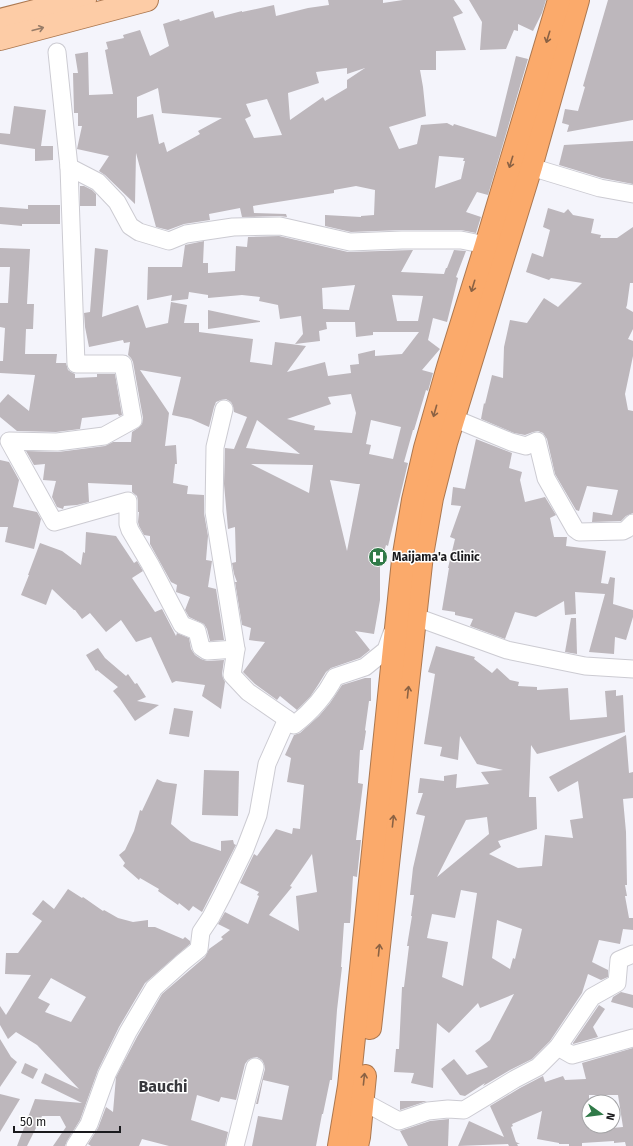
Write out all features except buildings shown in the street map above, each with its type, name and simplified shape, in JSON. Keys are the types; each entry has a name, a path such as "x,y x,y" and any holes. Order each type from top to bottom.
{"highway":[{"path":"357,1146 359,1138 407,618 403,560 413,500 425,448 448,367 559,0"},
{"path":"339,1146 349,1086 407,618 422,555 432,498 453,418 531,167 578,0"}],"main road":[{"path":"0,20 58,2 85,0"},
{"path":"0,39 147,0"}],"street":[{"path":"57,52 70,167 76,364 123,364 133,420 104,436 57,442 9,441 54,522 128,501 128,524 130,530 150,564 182,625 197,631 201,646 207,651 236,649"},
{"path":"70,167 98,182 117,202 130,226 139,232 169,241 186,234 233,227 280,226 350,242 461,240 486,245"},
{"path":"531,167 600,188 633,194"},
{"path":"224,410 215,447 214,512 236,649 232,675 248,692 294,725 308,714 328,690 335,677 365,667 386,650 407,618 507,650 585,666 633,668"},
{"path":"453,418 511,442 526,446 537,441 546,478 575,528 579,532 623,531 633,523"},
{"path":"75,1146 89,1124 107,1074 154,988 182,962 199,949 201,932 223,894 258,815 267,764 287,719"},
{"path":"362,1101 399,1121 428,1111 448,1109 464,1110 538,1067 558,1047 592,997 617,983 619,960 633,954"},
{"path":"558,1047 572,1055 633,1038"},
{"path":"235,1146 255,1067"}],"place":[{"name":"Maijama'a Clinic","path":"378,557"}],"district":[{"name":"Bauchi","path":"163,1086"}]}
